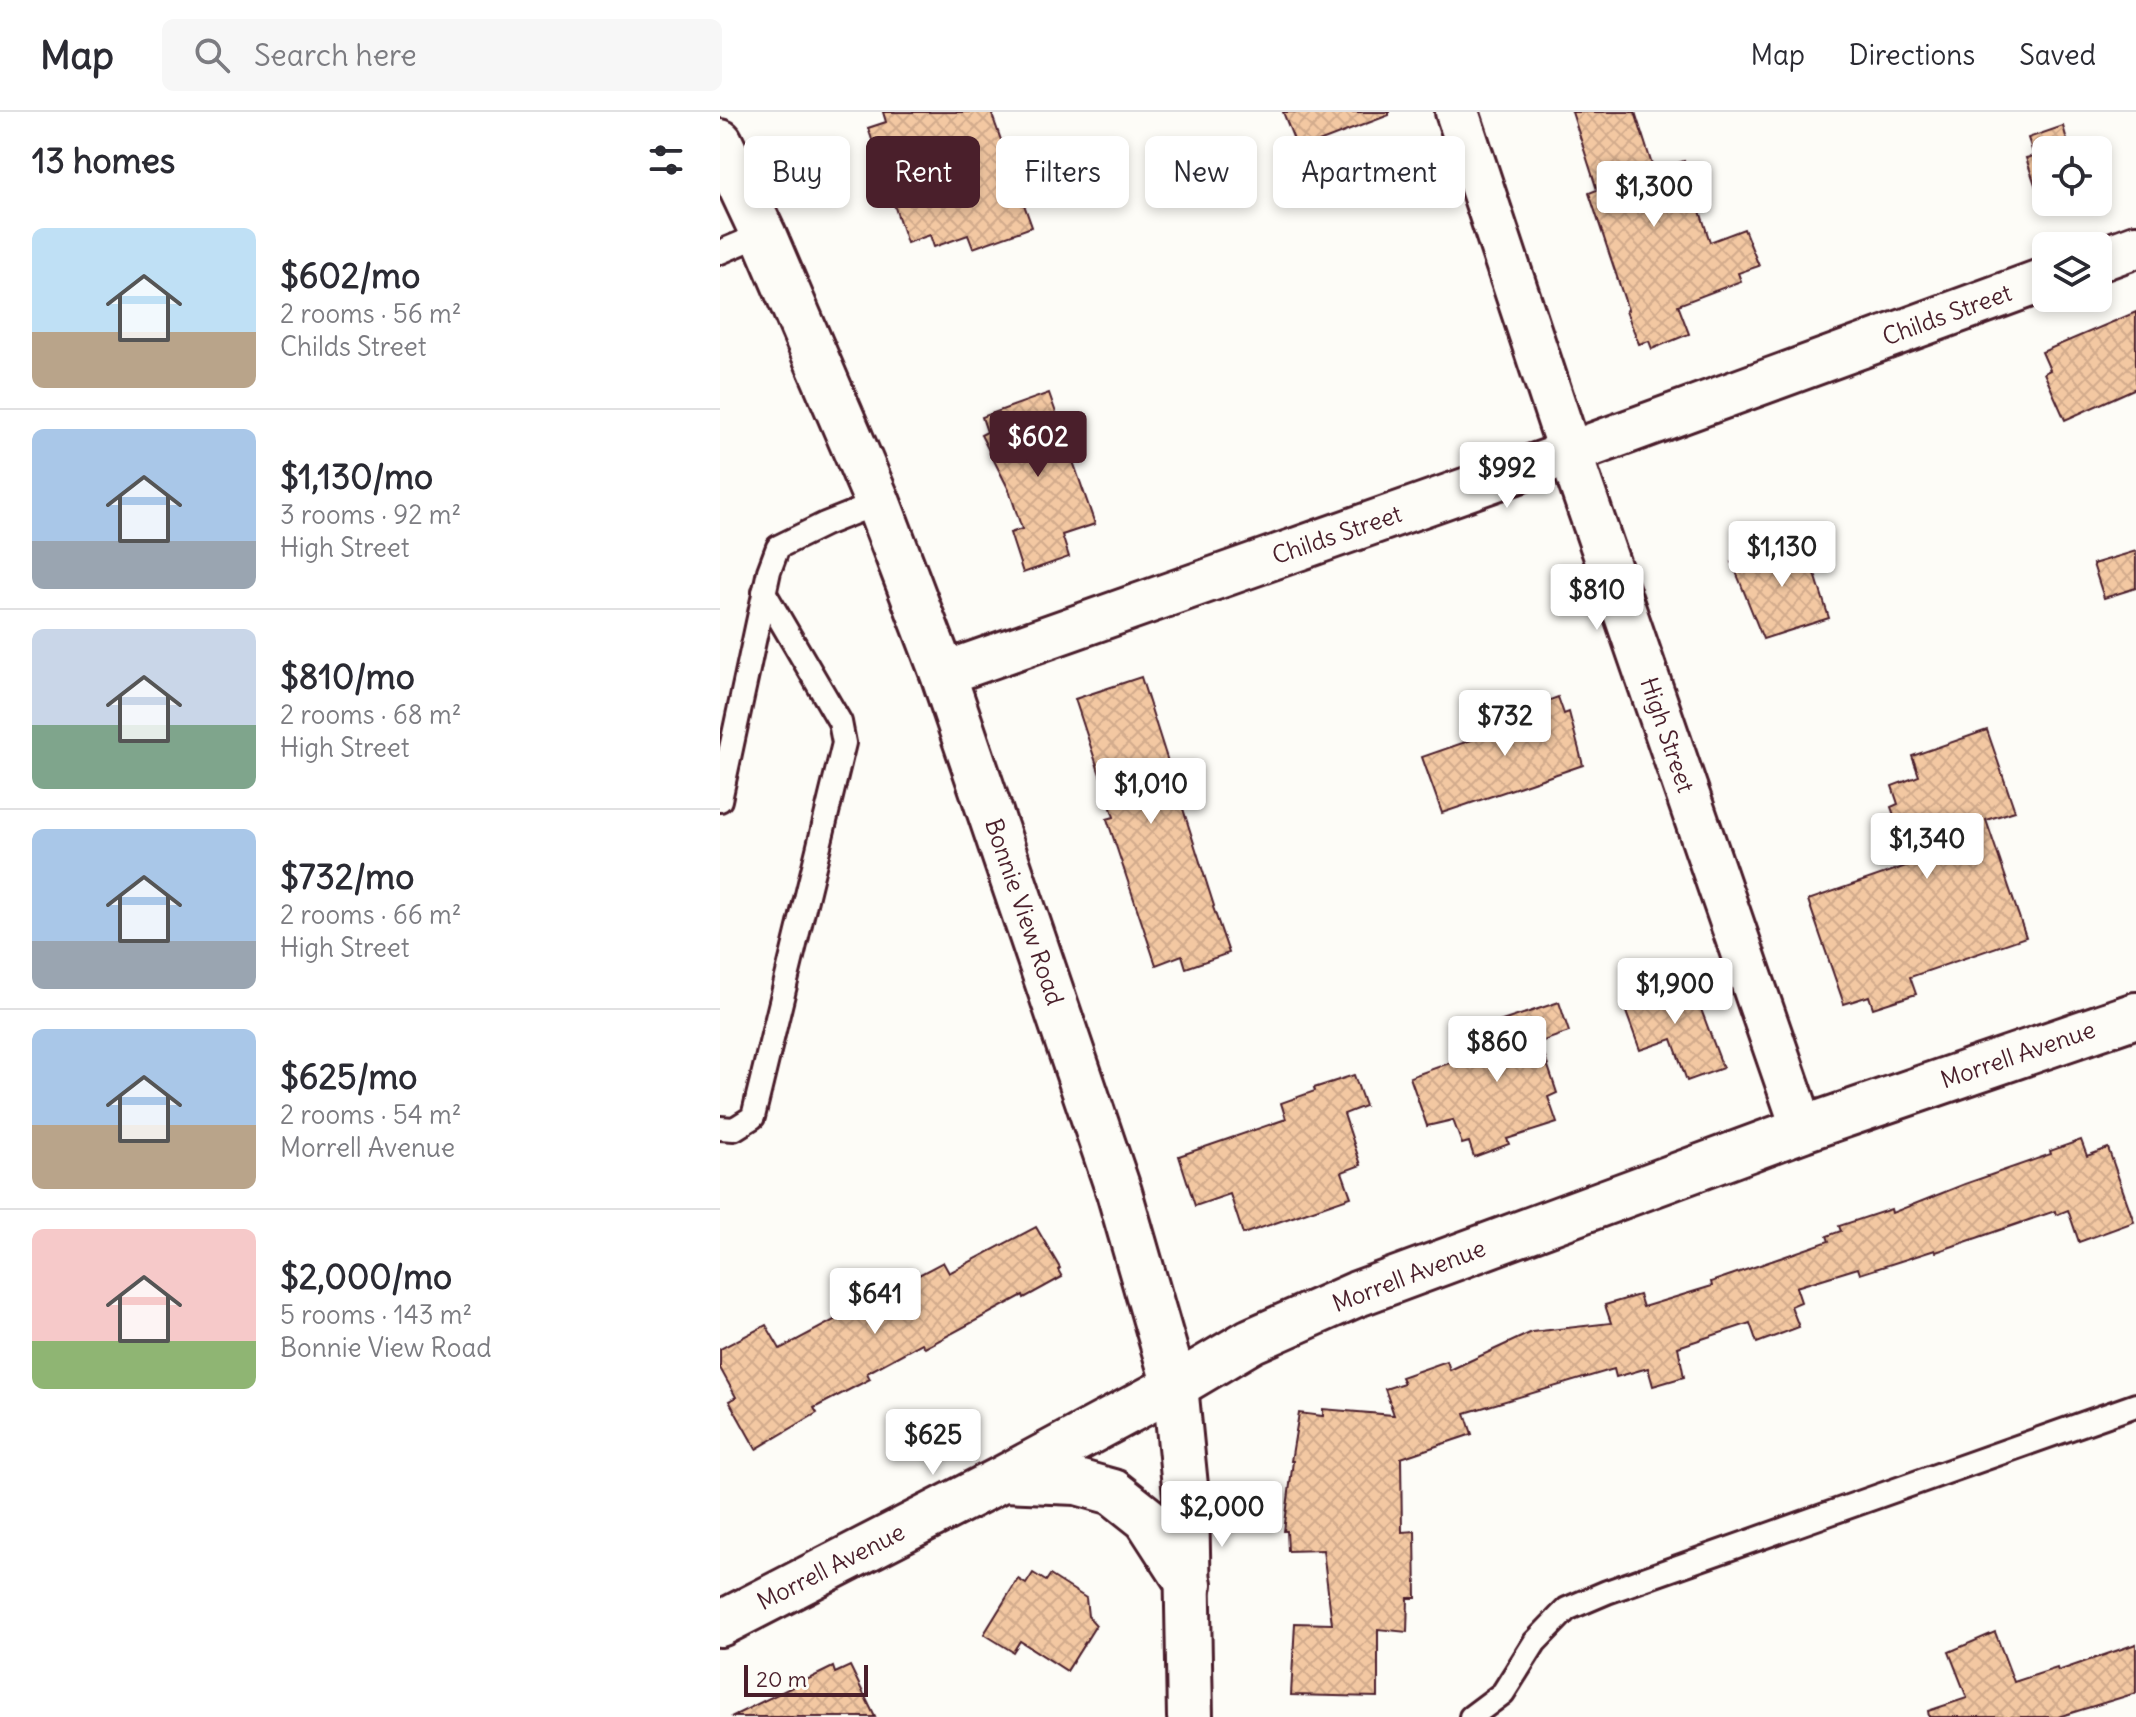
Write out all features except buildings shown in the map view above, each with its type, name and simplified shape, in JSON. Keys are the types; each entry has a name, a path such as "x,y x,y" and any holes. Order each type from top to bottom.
{"street":[{"name":"High Street","path":"1457,112 1570,453 1803,1129"},
{"name":"Bonnie View Road","path":"720,142 763,234 878,503 943,674 1119,1192 1175,1386 1186,1496 1190,1717"},
{"path":"2112,255 2136,246"},
{"name":"Childs Street","path":"943,674 1570,453 2032,284"},
{"name":"Morrell Avenue","path":"720,1624 1002,1479 1175,1386 1251,1341 1357,1294 1803,1129 2136,1015"},
{"path":"1002,1479 1077,1482 1113,1492 1147,1519 1189,1584"}],"lane":[{"path":"720,252 763,234"},
{"path":"720,800 764,592 778,547 878,503"},
{"path":"720,1128 734,1129 753,1117 844,743 840,722 764,592"},
{"path":"1471,1717 1503,1693 1535,1642 1567,1609 1607,1592 2136,1405"}]}
